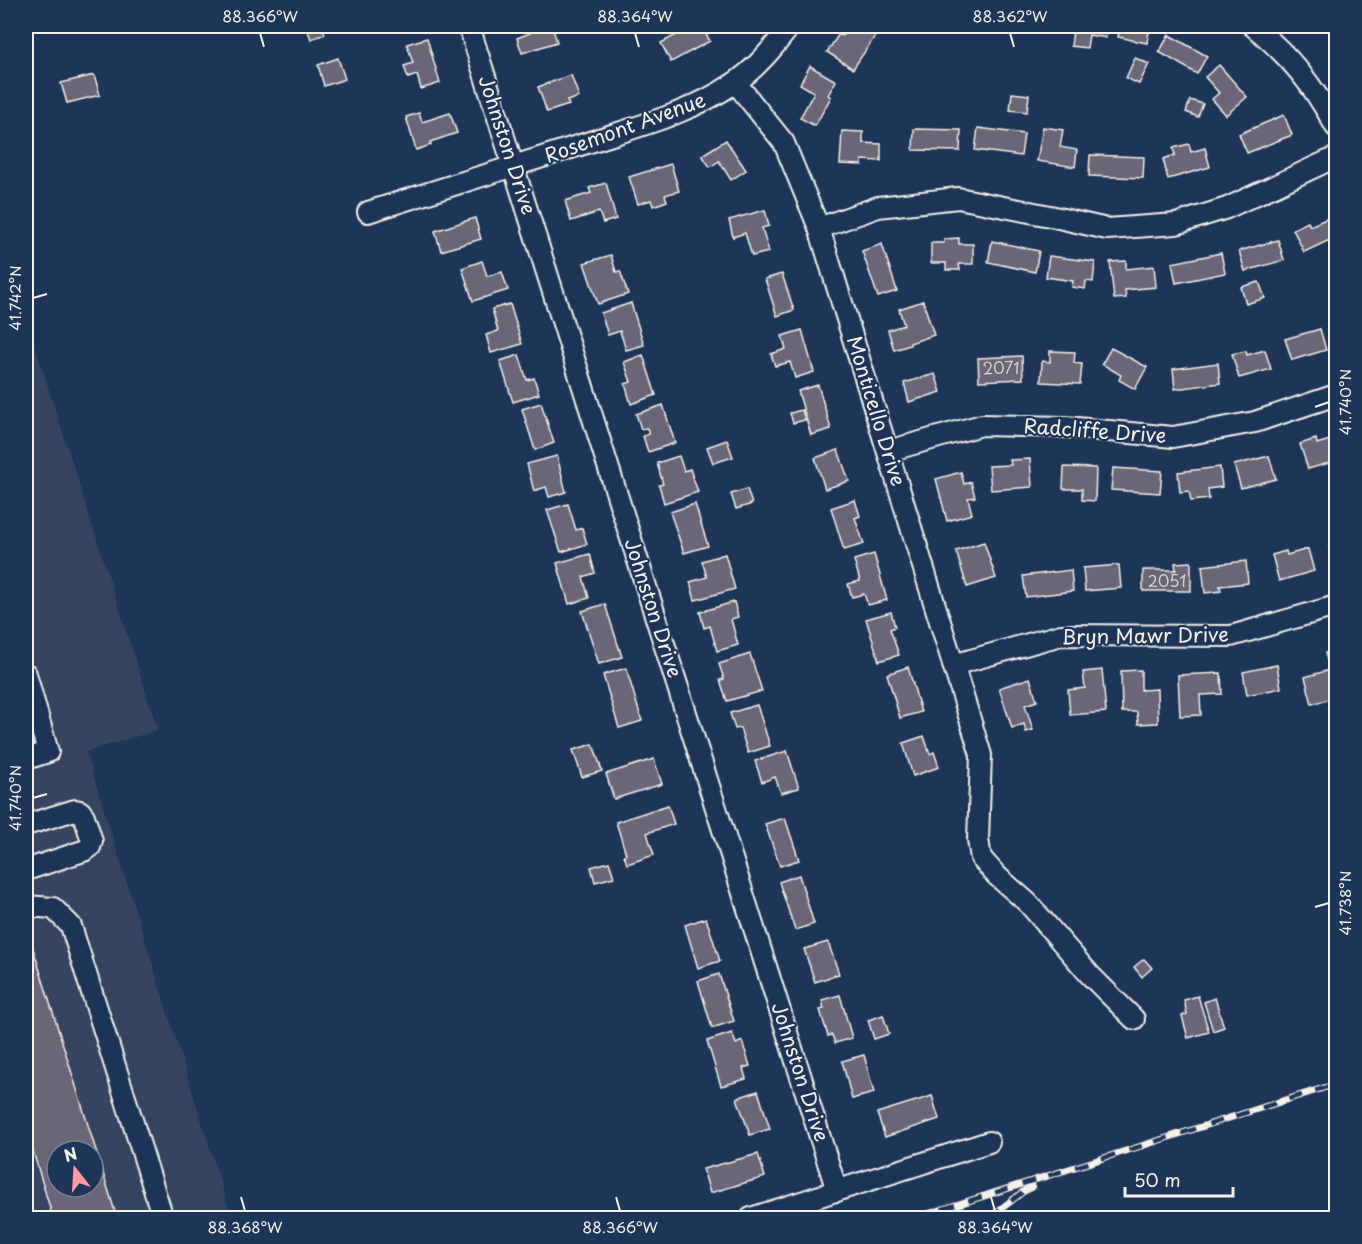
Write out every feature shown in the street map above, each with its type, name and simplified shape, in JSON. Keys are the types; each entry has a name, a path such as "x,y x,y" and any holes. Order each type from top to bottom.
{"street":[{"name":"Johnston Drive","path":"469,26 837,1191"},
{"name":"Rosemont Avenue","path":"368,212 680,113 736,83 760,62 790,26"},
{"path":"1253,26 1288,58 1308,81 1336,127"},
{"name":"Monticello Drive","path":"736,83 784,143 819,228 981,755 978,840 981,858 997,876 1028,903 1090,975 1134,1019"},
{"path":"819,228 878,207 958,198 1107,229 1176,224 1227,208 1336,157"},
{"name":"Radcliffe Drive","path":"888,451 982,425 1066,427 1173,437 1255,422 1336,395"},
{"name":"Bryn Mawr Drive","path":"953,665 1061,635 1231,636 1336,606"},
{"path":"26,674 48,752 26,759"},
{"path":"26,825 75,810 84,816 92,841 86,850 26,870"},
{"path":"26,906 53,908 71,926 163,1218"},
{"path":"751,1218 989,1142"}],"shaded area":[{"path":"26,318 158,730 86,752 232,1218 26,1218"}],"building":[{"path":"306,26 322,26 325,34 311,39"},
{"path":"528,26 552,26 557,42 522,53 517,38 530,33"},
{"path":"693,26 701,26 710,41 671,62 661,43"},
{"path":"849,26 868,26 878,32 853,69 827,52 839,34 842,36"},
{"path":"1060,26 1108,26 1106,38 1089,35 1087,48 1071,46 1073,31 1059,29"},
{"path":"1120,26 1150,26 1147,43 1118,37"},
{"path":"1169,35 1207,56 1197,74 1159,52"},
{"path":"427,38 440,83 421,89 417,75 408,78 404,66 413,63 407,44"},
{"path":"338,58 345,79 324,86 318,65"},
{"path":"1135,58 1149,64 1139,84 1126,78"},
{"path":"1219,65 1247,97 1226,115 1212,99 1219,93 1205,77"},
{"path":"810,66 836,81 828,95 831,97 815,126 800,118 814,92 800,84"},
{"path":"94,75 100,95 67,103 61,83"},
{"path":"571,75 579,97 567,101 569,105 547,112 538,87"},
{"path":"1012,93 1029,95 1027,112 1010,110"},
{"path":"1190,100 1203,104 1198,117 1186,112"},
{"path":"419,113 422,122 450,113 457,133 430,142 431,145 416,150 406,117"},
{"path":"1284,115 1292,135 1247,153 1239,134"},
{"path":"1043,127 1063,130 1060,147 1077,150 1075,167 1037,161"},
{"path":"978,128 1024,134 1021,156 975,150"},
{"path":"914,129 961,130 960,151 913,150"},
{"path":"842,131 863,132 863,143 881,144 881,161 862,160 862,165 840,164"},
{"path":"726,140 746,170 731,180 719,161 710,167 702,155"},
{"path":"1189,144 1191,152 1205,148 1210,167 1168,179 1163,159 1175,155 1173,148"},
{"path":"1090,155 1144,157 1143,178 1089,176"},
{"path":"671,164 679,191 665,195 667,201 653,206 651,200 638,204 629,177"},
{"path":"606,183 616,219 603,223 599,212 571,221 565,201 591,193 589,188"},
{"path":"765,210 769,226 762,228 769,252 752,256 745,233 733,237 729,220"},
{"path":"1335,215 1336,237 1304,252 1293,229 1308,222 1310,226"},
{"path":"475,218 481,239 441,251 435,231"},
{"path":"959,238 959,244 973,244 973,264 959,264 960,270 946,270 946,263 931,263 931,243 944,243 944,239"},
{"path":"1278,240 1284,260 1245,271 1239,251"},
{"path":"992,241 1039,251 1035,272 988,262"},
{"path":"882,244 897,291 878,297 862,251"},
{"path":"1221,253 1225,273 1176,283 1172,263"},
{"path":"611,255 616,272 620,271 628,294 598,304 584,263"},
{"path":"1049,256 1095,262 1093,282 1086,281 1085,289 1072,287 1073,281 1046,277"},
{"path":"482,261 487,276 502,272 508,290 473,301 462,268"},
{"path":"1126,261 1126,269 1154,266 1156,287 1125,290 1126,298 1114,299 1110,262"},
{"path":"782,274 794,310 777,316 765,279"},
{"path":"1259,282 1265,298 1246,304 1241,287"},
{"path":"923,301 934,335 894,350 888,330 904,325 899,309"},
{"path":"631,303 644,345 626,350 620,331 608,335 601,313"},
{"path":"510,304 522,344 491,353 486,335 498,331 492,309"},
{"path":"1320,329 1326,350 1292,360 1285,339"},
{"path":"802,330 814,372 795,378 790,362 775,366 771,354 786,349 782,336"},
{"path":"1111,348 1147,367 1135,389 1119,380 1121,375 1102,364"},
{"path":"1265,350 1271,369 1239,378 1232,354 1246,351 1247,355"},
{"path":"1050,351 1075,352 1074,363 1082,364 1080,384 1041,382 1042,361 1050,362"},
{"path":"519,355 527,380 534,378 539,394 513,402 500,361"},
{"path":"643,355 656,395 631,404 625,384 631,382 624,362"},
{"path":"1022,356 1023,379 979,381 978,358"},
{"path":"1218,363 1220,383 1175,389 1173,369"},
{"path":"935,374 941,392 909,402 904,383"},
{"path":"818,385 831,429 811,435 798,391"},
{"path":"541,403 554,443 535,450 522,409"},
{"path":"663,405 675,443 648,452 643,436 649,434 647,428 641,429 636,414"},
{"path":"802,410 805,420 793,423 790,413"},
{"path":"1336,438 1336,461 1308,469 1300,444 1316,439 1317,444"},
{"path":"727,440 733,457 713,463 707,447"},
{"path":"838,450 849,481 825,489 815,458"},
{"path":"557,456 566,492 549,497 546,487 534,491 527,464"},
{"path":"679,456 684,471 690,469 698,492 664,503 659,485 663,484 657,463"},
{"path":"1269,456 1276,479 1241,488 1234,465"},
{"path":"1030,459 1032,487 991,490 989,466 1011,465 1010,460"},
{"path":"1064,467 1096,468 1095,501 1082,500 1082,489 1063,489"},
{"path":"1220,467 1222,487 1208,489 1209,499 1191,501 1189,491 1180,492 1178,472"},
{"path":"1113,468 1162,471 1160,493 1111,490"},
{"path":"961,472 964,484 971,482 975,497 968,498 972,514 947,521 936,479"},
{"path":"747,489 752,504 736,509 731,494"},
{"path":"855,500 860,516 855,518 864,544 844,550 831,508"},
{"path":"568,504 576,530 582,528 587,544 561,552 547,510"},
{"path":"695,504 708,546 684,553 670,512"},
{"path":"984,542 996,578 967,587 956,551"},
{"path":"1336,544 1336,566 1335,567 1329,547"},
{"path":"1308,549 1314,571 1279,581 1272,555 1286,551 1287,555"},
{"path":"590,554 595,573 583,577 589,598 569,604 557,563"},
{"path":"725,554 735,589 695,600 690,582 707,577 702,561"},
{"path":"874,554 887,600 868,605 864,594 852,597 848,584 860,581 854,560"},
{"path":"1246,561 1248,583 1220,586 1221,591 1205,593 1202,566"},
{"path":"1191,562 1191,591 1143,591 1143,570 1176,570 1175,563"},
{"path":"1119,565 1121,588 1085,591 1083,568"},
{"path":"1071,570 1073,591 1026,597 1023,576"},
{"path":"734,602 738,617 731,619 738,645 717,651 710,626 704,628 700,612"},
{"path":"605,604 622,657 599,664 582,611"},
{"path":"891,612 895,627 890,629 899,655 879,661 866,619"},
{"path":"1336,650 1336,665 1329,667 1325,653"},
{"path":"750,654 762,691 727,701 720,680 724,679 719,664"},
{"path":"1277,665 1281,688 1247,695 1243,672"},
{"path":"908,667 921,712 900,718 887,674"},
{"path":"626,668 642,721 619,728 603,675"},
{"path":"1333,669 1336,680 1336,697 1312,704 1305,677"},
{"path":"1102,670 1106,712 1070,715 1068,690 1085,688 1083,672"},
{"path":"1141,670 1141,690 1157,689 1158,723 1138,724 1137,712 1122,712 1121,671"},
{"path":"1221,673 1222,694 1200,695 1201,715 1180,716 1178,675"},
{"path":"1030,678 1037,701 1025,705 1033,730 1026,732 1024,724 1012,728 999,688"},
{"path":"757,705 770,746 748,753 740,728 735,729 730,713"},
{"path":"924,736 930,754 934,752 939,767 913,776 903,743"},
{"path":"593,744 602,771 582,777 573,750"},
{"path":"787,751 799,788 781,793 775,777 762,782 755,761"},
{"path":"654,759 662,784 614,799 606,774"},
{"path":"668,805 674,824 647,833 654,855 627,864 616,822"},
{"path":"785,818 799,860 780,866 765,824"},
{"path":"609,862 614,877 595,882 591,867"},
{"path":"799,875 814,924 795,930 779,882"},
{"path":"706,918 720,961 698,968 685,925"},
{"path":"26,926 92,1139 45,1139 45,1191 26,1128"},
{"path":"828,942 839,974 815,982 804,949"},
{"path":"1144,959 1152,968 1142,977 1134,967"},
{"path":"719,974 734,1021 712,1028 698,981"},
{"path":"840,995 852,1038 835,1043 832,1035 828,1036 820,1010 824,1009 822,1000"},
{"path":"1198,996 1209,1032 1188,1038 1182,1016 1187,1014 1184,1000"},
{"path":"1215,998 1224,1027 1213,1031 1204,1002"},
{"path":"883,1015 889,1034 874,1039 868,1020"},
{"path":"732,1033 736,1044 742,1041 750,1066 743,1068 746,1079 721,1086 707,1041"},
{"path":"864,1055 874,1093 852,1099 842,1061"},
{"path":"758,1091 770,1129 750,1135 737,1098"},
{"path":"932,1096 939,1119 885,1137 877,1113"},
{"path":"758,1154 765,1177 710,1193 703,1169"},
{"path":"105,1179 117,1218 53,1218 47,1199 105,1199"}],"railway":[{"path":"915,1218 1336,1084"},
{"path":"989,1218 1032,1187"}]}
